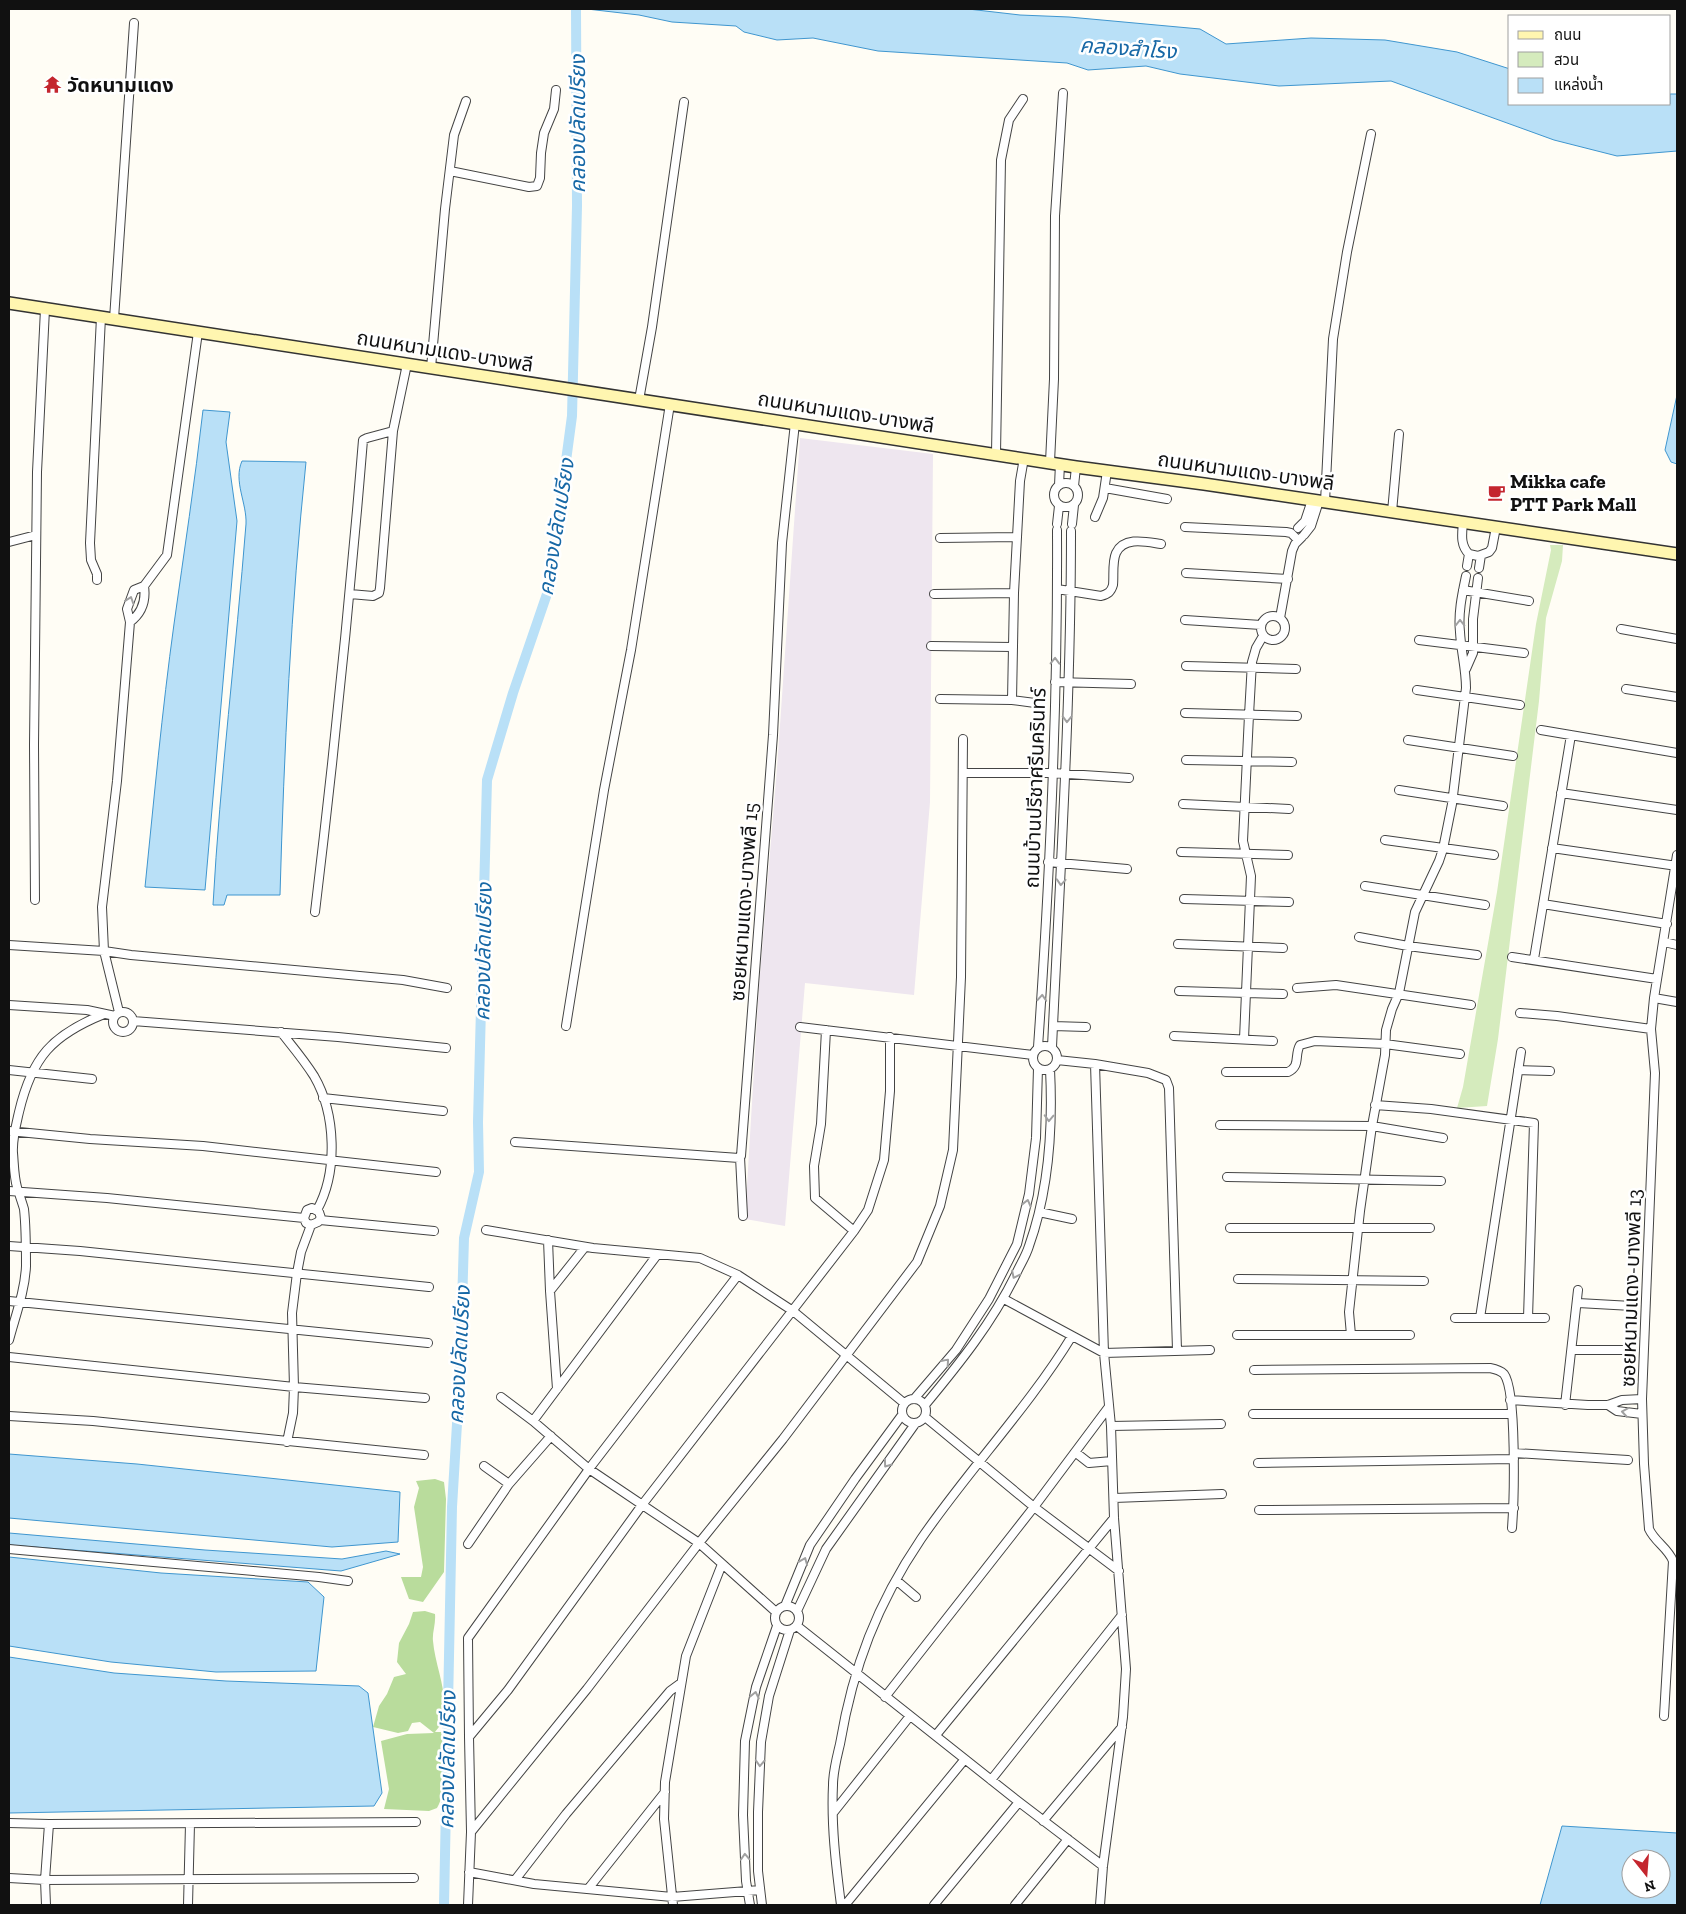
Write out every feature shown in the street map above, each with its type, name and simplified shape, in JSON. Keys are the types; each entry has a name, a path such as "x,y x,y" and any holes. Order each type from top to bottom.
{"main road":[{"name":"ถนนหนามแดง-บางพลี","path":"9,303 1107,471 1677,554"}],"street":[{"path":"114,319 134,23"},
{"path":"450,171 529,187 537,186 540,178 544,133 554,110 556,90"},
{"path":"1059,485 1055,463 1055,216 1063,93"},
{"path":"996,454 1000,175 1004,137 1010,120 1023,99"},
{"path":"431,368 454,135 466,101"},
{"path":"639,400 652,327 684,102"},
{"path":"1292,551 1310,526 1319,501 1333,339 1347,252 1371,134"},
{"path":"35,900 34,745 37,472 45,309"},
{"path":"97,580 97,574 91,560 90,543 101,317"},
{"path":"133,1021 129,1030 120,1032 114,1028 112,1023 117,1014 104,951 102,907 117,781 130,622 127,609 134,590 144,586 167,555 198,332"},
{"path":"350,594 373,596 379,593 392,431 407,364"},
{"path":"566,1026 604,790 633,641 670,404"},
{"name":"ซอยหนามแดง-บางพลี 15","path":"743,1216 740,1158 772,745 782,543 796,424"},
{"path":"315,912 333,764 363,440 392,431"},
{"path":"1392,512 1399,434"},
{"path":"1012,700 1014,593 1020,481 1024,458"},
{"path":"1074,486 1065,483 1059,485 1053,495 1055,503 1066,508 1074,505 1078,498 1078,493 1074,486 1076,466"},
{"path":"1095,517 1105,488 1107,471"},
{"path":"1105,488 1167,499"},
{"path":"1280,618 1292,551 1289,538 1305,521 1319,501"},
{"name":"ถนนบ้านปรีชาศรีนครินทร์","path":"1057,1060 1056,1052 1052,1047 1066,774 1071,527 1074,505"},
{"name":"ถนนบ้านปรีชาศรีนครินทร์","path":"1033,1055 1038,1047 1048,862 1059,506"},
{"path":"1463,522 1462,539 1465,550 1469,554 1481,555 1490,552 1496,527"},
{"path":"1185,527 1295,530 1301,537"},
{"path":"9,542 36,535"},
{"path":"940,538 1017,537"},
{"path":"1057,589 1102,596 1108,594 1112,590 1113,585 1116,552 1121,547 1135,541 1161,544"},
{"path":"1467,566 1469,554"},
{"path":"1479,568 1481,555"},
{"path":"1186,573 1288,579"},
{"path":"1351,1335 1349,1312 1358,1229 1386,1030 1399,993 1415,912 1439,862 1453,798 1465,697 1466,669 1461,645 1459,618 1466,576"},
{"path":"1466,669 1473,653 1473,619 1478,578"},
{"path":"130,622 138,616 145,597 144,586"},
{"path":"1463,590 1529,601"},
{"path":"934,594 1014,593"},
{"path":"1185,620 1261,625 1269,617 1280,618 1284,623 1283,634 1274,640 1264,636"},
{"path":"1244,1039 1251,869 1245,854 1243,841 1251,668 1254,653 1264,636 1261,625"},
{"path":"1621,629 1677,639"},
{"path":"1419,640 1524,653"},
{"path":"931,646 1013,647"},
{"path":"1186,666 1296,669"},
{"path":"1055,682 1068,684 1131,684"},
{"path":"1626,689 1677,697"},
{"path":"1418,690 1520,705"},
{"path":"940,699 1012,700 1035,703"},
{"path":"1185,713 1296,716"},
{"path":"1541,730 1677,753"},
{"path":"1534,959 1571,735"},
{"path":"470,1832 587,1689 699,1543 783,1439 917,1262 940,1206 953,1150 961,977 963,739"},
{"path":"1408,740 1513,756"},
{"path":"1186,760 1292,762"},
{"path":"964,773 1052,773 1129,778"},
{"path":"1399,790 1503,806"},
{"path":"1561,793 1677,810"},
{"path":"1183,804 1289,809"},
{"path":"1385,840 1494,855"},
{"path":"1552,848 1676,866"},
{"path":"1182,852 1288,855"},
{"name":"ซอยหนามแดง-บางพลี 13","path":"1664,1716 1673,1561 1671,1556 1652,1537 1649,1529 1642,1400 1655,1073 1651,1029 1654,998 1677,855"},
{"path":"1048,862 1127,869"},
{"path":"1365,886 1485,906"},
{"path":"1184,900 1289,902"},
{"path":"1543,904 1667,924"},
{"path":"1358,937 1477,955"},
{"path":"1664,942 1677,945"},
{"path":"1178,944 1283,948"},
{"path":"9,945 104,951 403,980 446,988"},
{"path":"1512,956 1657,979"},
{"path":"1297,988 1329,984 1471,1004"},
{"path":"1179,991 1283,994"},
{"path":"1654,998 1677,1002"},
{"path":"9,1005 87,1010 104,1014 128,1013 133,1021"},
{"path":"1520,1013 1557,1016 1651,1029"},
{"path":"9,1340 26,1268 23,1208 18,1191 12,1150 12,1131 32,1072 43,1054 60,1037 85,1022 104,1014"},
{"path":"133,1021 281,1032 446,1048"},
{"path":"1053,1026 1086,1026"},
{"path":"800,1028 1033,1055 1033,1061 1038,1068 1036,1138 1029,1194 1017,1244 989,1299 956,1350 914,1399 904,1403"},
{"path":"826,1030 821,1124 814,1166 815,1198 854,1231"},
{"path":"281,1032 314,1077 328,1115 331,1137 331,1160 325,1196 317,1210"},
{"path":"1174,1036 1273,1041"},
{"path":"469,1737 508,1690 642,1505 793,1311 868,1210 884,1160 890,1091 890,1037"},
{"path":"1226,1072 1288,1072 1297,1065 1297,1049 1300,1045 1314,1041 1385,1044 1460,1054"},
{"path":"1038,1047 1046,1045 1052,1047"},
{"path":"1480,1318 1520,1052"},
{"path":"925,1405 968,1354 1004,1299 1029,1247 1048,1158 1050,1069 1057,1060 1148,1073 1166,1080 1169,1088 1177,1350"},
{"path":"1095,1064 1104,1353 1126,1669 1122,1727 1099,1904"},
{"path":"1038,1068 1050,1069"},
{"path":"9,1070 92,1079"},
{"path":"1518,1070 1550,1071"},
{"path":"323,1098 443,1111"},
{"path":"1375,1106 1431,1109 1534,1123 1528,1318"},
{"path":"1220,1125 1372,1126 1443,1138"},
{"path":"12,1131 90,1139 203,1146 436,1172"},
{"path":"515,1142 740,1158"},
{"path":"1227,1177 1441,1181"},
{"path":"9,1191 304,1218"},
{"path":"320,1220 317,1210 312,1208 307,1210 304,1218 306,1223 311,1225 316,1224 320,1220 434,1231"},
{"path":"1038,1212 1072,1219"},
{"path":"287,1442 294,1387 292,1312 301,1252 311,1225"},
{"path":"1230,1228 1430,1228"},
{"path":"486,1230 585,1247 700,1258 738,1275 793,1311 904,1403"},
{"path":"548,1240 557,1389"},
{"path":"9,1246 90,1252 429,1287"},
{"path":"550,1291 585,1247"},
{"path":"534,1420 657,1255"},
{"path":"468,1905 470,1832 468,1638 589,1469 738,1275"},
{"path":"1238,1279 1424,1281"},
{"path":"1565,1405 1578,1290"},
{"path":"1004,1299 1104,1353 1210,1350"},
{"path":"9,1301 428,1342"},
{"path":"1578,1303 1632,1306"},
{"path":"1455,1318 1545,1318"},
{"path":"1237,1336 1410,1335"},
{"path":"841,1905 833,1813 833,1783 844,1716 873,1623 896,1580 922,1538 1049,1372 1072,1336"},
{"path":"1572,1350 1632,1350"},
{"path":"9,1357 294,1387 425,1398"},
{"path":"1254,1370 1490,1368 1499,1370 1504,1375 1510,1400 1514,1456 1512,1528"},
{"path":"501,1397 534,1420 589,1469 699,1543 776,1612"},
{"path":"797,1611 826,1549 915,1424 925,1417 925,1405 919,1400 914,1399"},
{"path":"1510,1400 1565,1405 1608,1405 1622,1400 1642,1400"},
{"path":"904,1403 902,1415 810,1545 785,1606 776,1612 774,1620 782,1630 793,1628 856,1673 1103,1866"},
{"path":"1608,1405 1617,1411 1642,1414"},
{"path":"885,1696 1034,1507 1108,1408"},
{"path":"1253,1414 1511,1414"},
{"path":"902,1415 907,1421 915,1424"},
{"path":"9,1416 93,1421 424,1455"},
{"path":"925,1417 1034,1507 1119,1571"},
{"path":"1110,1426 1221,1424"},
{"path":"468,1544 509,1484 552,1436"},
{"path":"1075,1452 1089,1462 1112,1461"},
{"path":"1258,1463 1514,1456 1628,1460"},
{"path":"484,1466 509,1484"},
{"path":"1114,1498 1222,1494"},
{"path":"1260,1510 1514,1508"},
{"path":"936,1736 1088,1547 1114,1518"},
{"path":"9,1549 348,1581"},
{"path":"673,1901 664,1819 665,1792 686,1656 722,1564"},
{"path":"896,1580 916,1597"},
{"path":"762,1905 758,1871 761,1742 770,1696 793,1628 799,1618 797,1611 790,1606 785,1606"},
{"path":"991,1780 1122,1615"},
{"path":"750,1905 743,1815 745,1741 756,1687 777,1626"},
{"path":"515,1880 566,1814 670,1691 682,1683"},
{"path":"833,1813 910,1716"},
{"path":"1043,1821 1122,1727"},
{"path":"845,1905 965,1760"},
{"path":"588,1889 665,1792"},
{"path":"934,1905 1019,1802"},
{"path":"9,1823 416,1822"},
{"path":"46,1905 45,1880 49,1824"},
{"path":"188,1905 190,1824"},
{"path":"1015,1905 1068,1839"},
{"path":"469,1872 534,1884 588,1889 673,1901 760,1890"},
{"path":"9,1878 45,1880 188,1880 414,1878"}],"shaded area":[{"path":"800,438 933,454 930,802 914,995 805,983 785,1226 745,1219 759,986 777,768"}],"green space":[{"path":"1550,545 1563,545 1562,561 1546,618 1539,701 1498,1039 1487,1106 1457,1108 1463,1087 1497,892 1536,624 1551,550"},
{"path":"435,1479 444,1482 446,1499 444,1572 423,1602 409,1599 401,1577 421,1577 423,1567 414,1507 419,1488 416,1481"},
{"path":"425,1611 435,1614 434,1651 443,1690 444,1709 442,1721 435,1732 442,1732 443,1790 437,1808 429,1811 384,1809 389,1789 381,1741 407,1734 434,1733 420,1722 412,1723 408,1731 398,1733 373,1727 379,1706 387,1694 394,1677 406,1674 397,1662 399,1643 413,1612"}],"water":[{"name":"คลองสำโรง","path":"587,9 968,9 1020,15 1069,17 1200,29 1226,44 1311,38 1385,40 1457,52 1508,68 1508,105 1671,105 1671,94 1677,94 1677,151 1617,156 1554,140 1391,81 1279,86 1180,74 1146,66 1088,70 1067,63 878,51 813,38 777,40 744,32 736,26 672,22 639,15"},
{"path":"1677,395 1677,464 1671,462 1665,450"},
{"path":"203,410 230,412 226,442 237,521 205,890 145,887 166,689"},
{"path":"242,461 306,462 289,678 280,895 227,895 224,905 213,905 246,524 239,476"},
{"path":"9,1454 137,1464 400,1492 398,1542 332,1547 9,1518"},
{"path":"9,1533 205,1550 342,1559 386,1551 400,1554 341,1571 9,1545"},
{"path":"9,1557 161,1573 308,1582 324,1597 316,1671 216,1672 111,1662 9,1646"},
{"path":"9,1657 114,1673 226,1681 359,1686 368,1693 382,1793 374,1806 9,1813"},
{"path":"1562,1826 1677,1833 1677,1905 1540,1905"}],"waterway":[{"name":"คลองปลัดเปรียง","path":"444,1905 452,1507 460,1374 464,1238 479,1172 478,1122 487,780 513,693 549,588 572,416 577,206 576,9"}],"place":[{"name":"วัดหนามแดง","path":"53,85"},
{"name":"Mikka cafe PTT Park Mall","path":"1496,492"}]}
